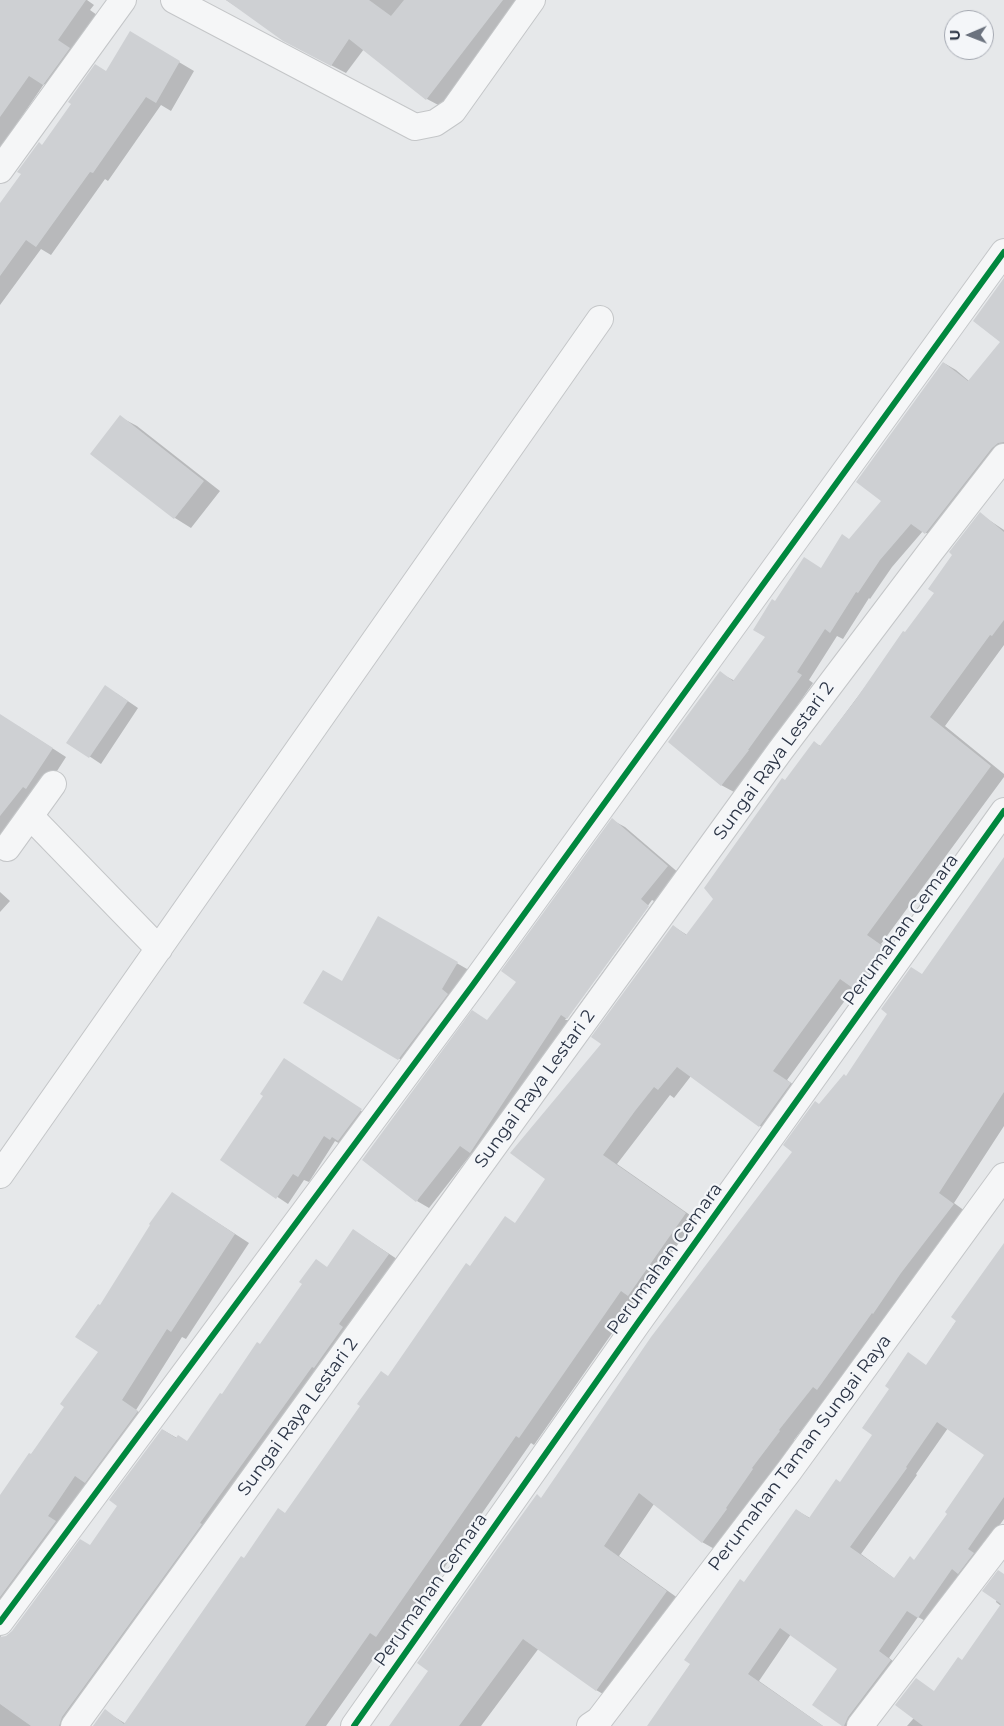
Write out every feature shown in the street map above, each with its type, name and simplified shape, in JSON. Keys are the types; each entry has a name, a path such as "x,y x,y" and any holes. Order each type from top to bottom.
{"street":[{"path":"0,170 124,0"},
{"path":"174,0 415,127 435,123 453,111 532,0"},
{"path":"0,1622 478,978 1004,252"},
{"path":"0,1175 600,319"},
{"name":"Sungai Raya Lestari 2","path":"74,1726 774,759 930,551 1004,457"},
{"path":"7,848 53,784"},
{"name":"Perumahan Cemara","path":"354,1726 643,1316 1004,811"},
{"path":"30,816 158,949"},
{"name":"Perumahan Taman Sungai Raya","path":"590,1726 599,1720 789,1471 1004,1176"},
{"path":"860,1726 1004,1538"}],"building":[{"path":"0,0 86,0 58,40 70,48 43,85 29,76 0,117"},
{"path":"226,0 369,0 391,16 404,0 503,0 426,100 349,39 331,66 283,41"},
{"path":"130,31 180,61 156,103 146,97 93,173 90,172 36,247 26,240 0,276 0,203 21,174 17,172 39,142 42,145 71,104 68,102 95,64 106,71"},
{"path":"1004,278 1004,442 998,443 992,448 925,534 911,524 880,560 858,593 856,592 830,633 825,629 797,672 802,675 721,786 668,742 720,671 733,681 765,637 753,630 772,599 775,601 804,557 821,568 842,534 849,539 881,501 856,482 943,362 968,381 1000,342 973,321"},
{"path":"120,415 204,481 174,519 90,454"},
{"path":"980,512 1004,532 1004,620 992,636 990,635 930,717 991,766 867,935 887,949 857,991 840,979 773,1071 791,1083 759,1127 677,1067 658,1090 654,1087 635,1111 603,1155 686,1213 628,1296 621,1291 519,1438 516,1436 376,1637 370,1633 305,1726 93,1726 105,1709 124,1724 241,1556 244,1558 278,1508 285,1513 360,1406 357,1404 381,1371 388,1376 466,1263 470,1266 505,1216 515,1223 545,1179 510,1153 601,1044 591,1037 673,925 686,935 713,899 704,888 782,778 785,780 814,741 820,746 854,702 903,631 905,632 934,593 928,589 952,555 949,552"},
{"path":"105,685 128,701 89,758 66,743"},
{"path":"0,714 53,748 26,789 23,787 0,816"},
{"path":"612,818 668,866 641,899 649,906 567,1019 561,1015 470,1153 460,1146 416,1202 362,1160 472,1010 487,1020 516,982 501,971"},
{"path":"1004,857 1004,1092 939,1193 954,1204 901,1273 817,1390 813,1387 779,1430 752,1468 727,1509 702,1543 639,1493 604,1546 667,1591 596,1691 523,1639 459,1726 389,1726 428,1671 417,1663 537,1494 541,1498 651,1337 792,1152 783,1145 815,1101 819,1104 844,1074 846,1076 887,1014 881,1009 911,967 922,974"},
{"path":"378,916 458,962 442,989 448,994 398,1060 303,1003 323,970 342,981"},
{"path":"284,1058 362,1109 338,1141 332,1137 330,1140 324,1136 298,1177 293,1174 276,1199 220,1160 263,1096 260,1094"},
{"path":"172,1192 235,1234 171,1332 167,1329 122,1400 138,1411 85,1483 75,1476 48,1516 56,1521 0,1597 0,1495 64,1407 60,1404 98,1352 75,1337 98,1304 100,1305 149,1224"},
{"path":"353,1229 389,1254 339,1324 343,1327 200,1523 202,1524 62,1717 59,1726 31,1726 0,1704 0,1637 6,1636 12,1631 80,1539 90,1545 117,1506 109,1500 162,1429 176,1438 178,1435 187,1441 257,1342 260,1344 302,1284 299,1282 316,1259 327,1267"},
{"path":"1004,1243 1004,1497 968,1549 974,1553 958,1574 952,1569 918,1618 907,1611 879,1651 891,1660 848,1717 844,1726 812,1705 837,1669 780,1628 748,1674 823,1726 647,1726 690,1664 684,1660 740,1579 744,1582 796,1509 809,1518 836,1479 840,1482 872,1435 862,1428 889,1389 885,1386 908,1352 926,1365 956,1321 951,1317","holes":["937,1422 984,1455 945,1512 947,1514 914,1560 910,1556 894,1578 850,1547 907,1468"]},
{"path":"998,1570 1004,1574 1004,1726 923,1726 895,1705 916,1678 934,1691 958,1657 962,1660 1001,1604 982,1591"}],"cycle path":[{"path":"0,1622 472,986 1004,252"},
{"path":"354,1726 637,1324 1004,811"}]}
